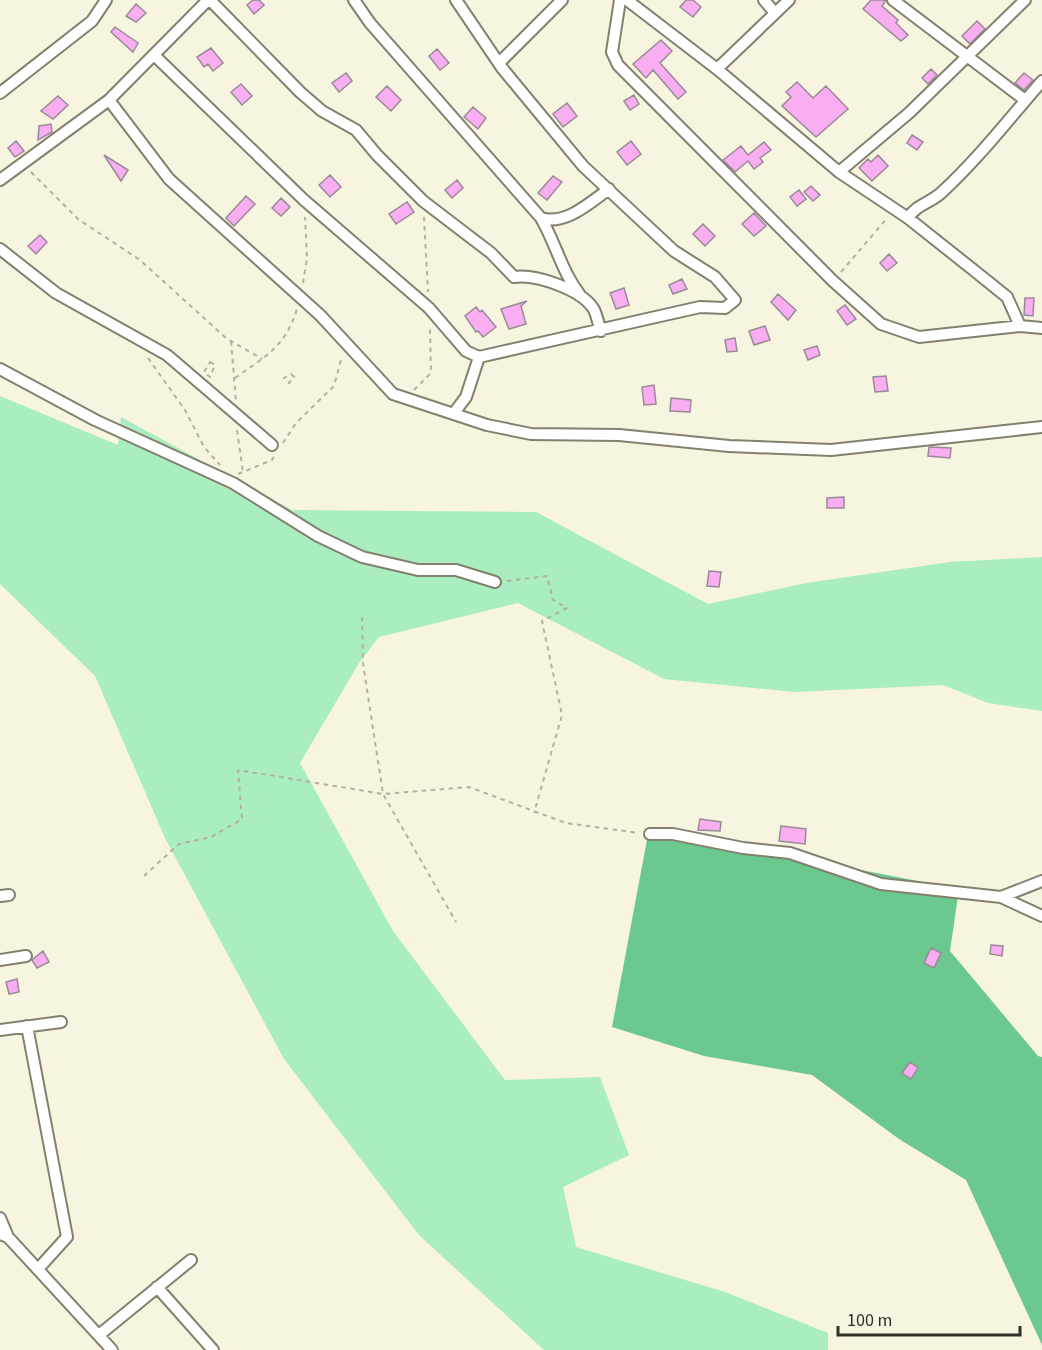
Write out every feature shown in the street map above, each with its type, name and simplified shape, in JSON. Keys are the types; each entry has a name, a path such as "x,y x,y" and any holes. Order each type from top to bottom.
{"street":[{"path":"0,93 92,21 106,0"},
{"path":"0,180 109,100 209,0 300,92 322,111 356,130 377,155 423,201 491,253 514,277 538,277 553,282 583,299 592,307 601,331"},
{"path":"354,0 370,23 542,218 554,240 562,266 583,299"},
{"path":"155,56 304,200 429,309 466,351 479,357 700,307 725,308 735,300 715,277 674,251 583,166 499,63 456,0"},
{"path":"499,63 562,0"},
{"path":"620,0 612,52 618,65 832,281 881,324 919,337 1020,326 1042,327"},
{"path":"627,0 717,69 839,172 908,218 1007,297 1020,326"},
{"path":"764,0 776,13"},
{"path":"717,69 789,0"},
{"path":"893,0 1025,100"},
{"path":"839,172 909,113 1025,0"},
{"path":"908,218 913,209 939,196 981,153 1042,81"},
{"path":"109,100 169,179 346,342 393,394 487,425 531,434 619,435 729,446 831,450 1042,427"},
{"path":"542,218 549,220 569,214 609,189"},
{"path":"0,249 56,293 167,355 272,445"},
{"path":"454,413 466,397 479,357"},
{"path":"0,369 95,420 233,483 318,536 362,557 418,570 456,570 495,582"},
{"path":"650,834 673,834 743,848 790,853 881,884 1001,897 1042,916"},
{"path":"1001,897 1042,881"},
{"path":"0,960 26,956"},
{"path":"0,1030 61,1022"},
{"path":"27,1026 67,1237 38,1269"},
{"path":"0,1218 4,1235 112,1350"},
{"path":"99,1335 191,1260"},
{"path":"157,1287 213,1350"}],"path":[{"path":"23,163 78,219 140,260 226,338 262,359 235,378"},
{"path":"832,281 861,252 894,208"},
{"path":"231,477 272,460 296,423 334,386 346,342"},
{"path":"146,356 185,410 204,447 225,469"},
{"path":"210,363 216,365 210,377 204,372 210,363"},
{"path":"495,582 548,576 553,600 567,608 542,621 562,715 534,813"},
{"path":"362,617 363,663 383,794 456,922"},
{"path":"144,876 179,844 211,837 242,819 238,770 383,794 469,787 566,823 650,834"}],"green space":[{"path":"0,396 118,445 121,417 292,510 536,512 708,604 806,583 950,562 1042,557 1042,711 988,703 943,685 795,692 664,679 518,603 379,637 359,663 300,763 393,931 505,1080 600,1077 629,1155 563,1187 576,1247 725,1292 828,1333 828,1350 544,1350 419,1235 284,1059 165,838 95,676 0,584"},
{"path":"649,829 959,889 950,951 1038,1056 1042,1057 1042,1345 966,1180 899,1139 812,1075 704,1056 612,1027"}],"building":[{"path":"253,0 259,0 264,5 254,14 247,5"},
{"path":"686,0 693,0 701,7 693,17 680,7"},
{"path":"871,0 886,0 882,6 898,20 896,23 908,35 901,41 863,9"},
{"path":"136,4 146,13 136,22 126,16"},
{"path":"977,21 985,29 970,44 962,36"},
{"path":"115,27 138,43 133,52 111,32"},
{"path":"661,40 672,51 660,63 686,92 678,99 653,70 646,78 633,64"},
{"path":"211,48 223,63 213,71 208,64 204,67 197,57"},
{"path":"437,49 449,63 440,70 429,56"},
{"path":"931,69 937,75 928,84 922,78"},
{"path":"346,73 352,81 339,92 332,83"},
{"path":"1024,73 1033,80 1024,90 1015,83"},
{"path":"797,82 813,98 826,86 848,109 816,137 782,106 791,97 786,92"},
{"path":"241,84 252,96 242,105 231,92"},
{"path":"387,86 401,100 391,111 376,97"},
{"path":"634,95 639,104 630,110 624,101"},
{"path":"58,96 68,105 53,119 41,111"},
{"path":"567,103 577,116 563,127 553,114"},
{"path":"473,107 486,118 478,129 464,117"},
{"path":"51,124 52,132 38,140 39,126"},
{"path":"912,135 923,142 917,150 907,143"},
{"path":"16,141 24,151 15,157 8,148"},
{"path":"631,141 641,154 627,165 617,152"},
{"path":"764,142 771,150 760,158 763,162 754,169 748,161 735,172 723,160 741,146 748,155"},
{"path":"104,155 128,170 121,181"},
{"path":"878,155 888,166 872,181 859,168 868,159 871,162"},
{"path":"330,175 341,187 330,197 319,185"},
{"path":"553,176 562,182 547,200 538,193"},
{"path":"457,180 463,188 452,198 445,190"},
{"path":"811,186 820,195 813,201 804,192"},
{"path":"799,190 806,199 797,206 790,197"},
{"path":"246,196 255,204 234,226 226,218"},
{"path":"281,198 290,207 281,216 272,208"},
{"path":"407,202 414,212 396,224 389,214"},
{"path":"754,213 766,226 754,236 742,224"},
{"path":"703,224 715,236 705,246 693,234"},
{"path":"40,235 47,242 36,254 28,246"},
{"path":"889,254 897,263 887,271 880,263"},
{"path":"682,279 687,289 673,294 669,285"},
{"path":"624,288 629,305 616,309 610,293"},
{"path":"778,294 796,310 788,320 771,302"},
{"path":"1025,298 1034,298 1033,316 1024,315"},
{"path":"527,301 521,306 526,324 509,329 501,309"},
{"path":"845,305 856,319 847,325 837,311"},
{"path":"476,307 480,312 482,310 496,327 483,337 478,331 476,332 465,316"},
{"path":"765,326 770,340 754,345 749,331"},
{"path":"735,338 737,351 727,352 725,340"},
{"path":"817,346 820,355 808,360 804,350"},
{"path":"886,376 888,391 875,392 873,377"},
{"path":"654,385 656,404 644,405 642,387"},
{"path":"671,398 691,400 690,412 670,411"},
{"path":"929,447 951,448 950,458 928,456"},
{"path":"844,497 844,508 827,508 827,498"},
{"path":"709,571 721,572 719,587 707,586"},
{"path":"700,819 721,822 720,831 698,830"},
{"path":"781,826 806,829 805,844 779,841"},
{"path":"991,945 1003,946 1002,956 990,954"},
{"path":"931,948 941,953 934,968 924,963"},
{"path":"43,951 49,962 37,968 32,960"},
{"path":"17,979 19,992 9,994 6,982"},
{"path":"910,1062 918,1068 911,1079 902,1073"}]}
